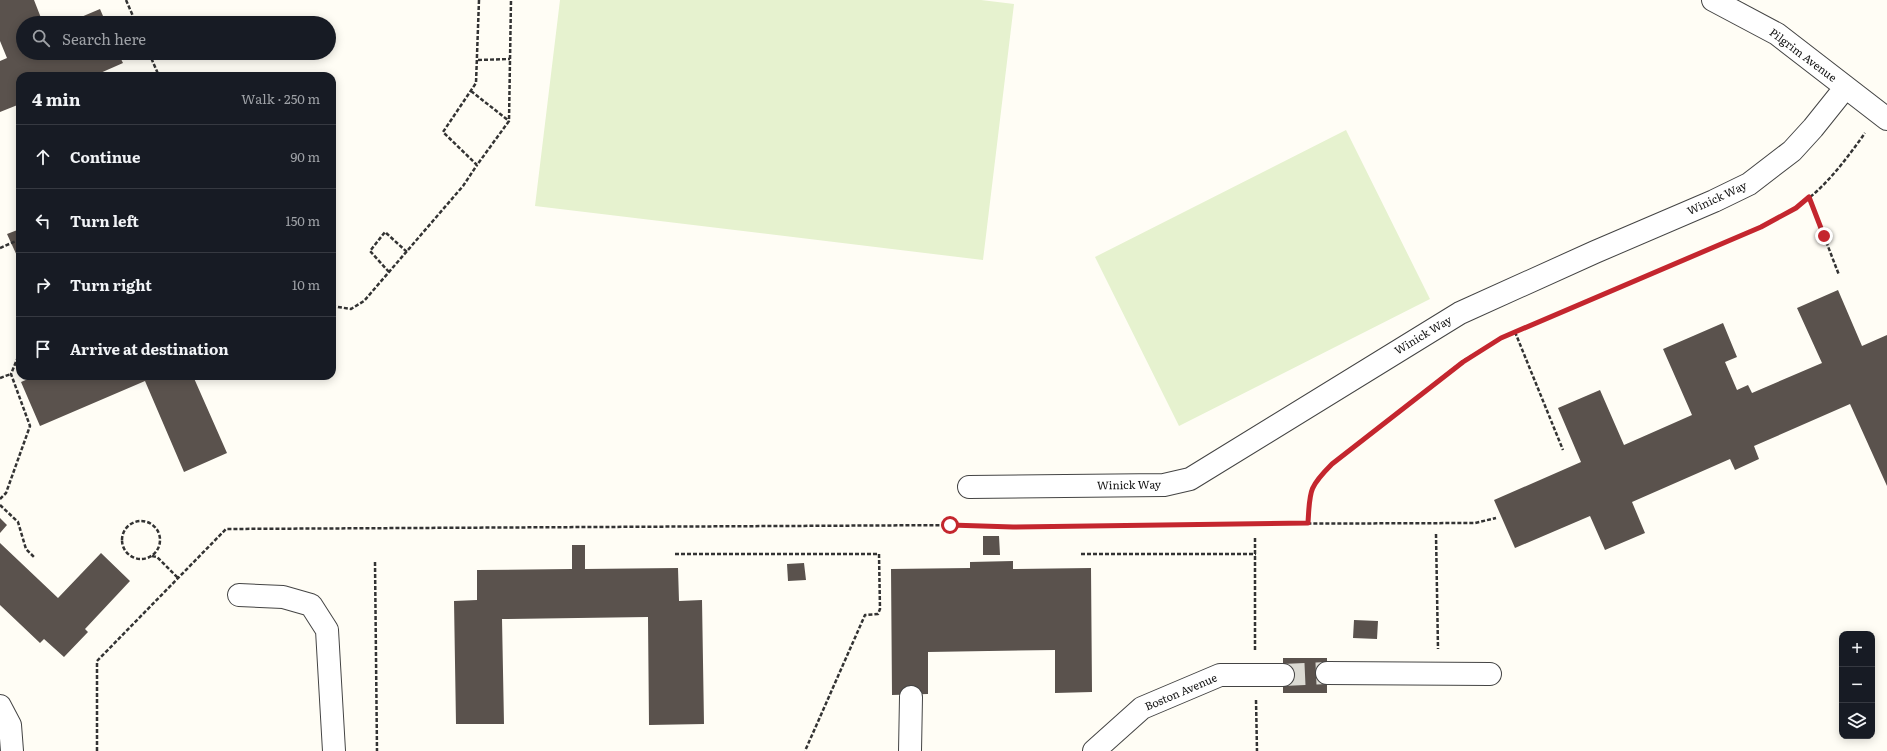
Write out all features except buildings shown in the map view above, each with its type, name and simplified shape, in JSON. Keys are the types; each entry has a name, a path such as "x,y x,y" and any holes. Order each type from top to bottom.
{"lane":[{"name":"Pilgrim Avenue","path":"1713,0 1777,34 1845,88 1878,123"},
{"name":"Winick Way","path":"969,487 1164,485 1190,479 1460,313 1595,252 1714,201 1749,184 1770,170 1792,151 1813,128 1845,88"},
{"path":"239,595 283,597 311,605 328,630 334,751"},
{"path":"1327,673 1490,674"},
{"name":"Boston Avenue","path":"1094,751 1142,708 1220,675 1283,675"},
{"path":"910,751 912,697"},
{"path":"0,706 10,725 12,751"}],"path":[{"path":"126,0 133,16"},
{"path":"477,165 443,132 476,83 479,0"},
{"path":"336,307 351,309 364,301 463,186 509,121 511,0"},
{"path":"478,60 510,59"},
{"path":"152,60 157,72"},
{"path":"471,91 509,121"},
{"path":"1308,523 1310,494 1315,481 1332,464 1463,362 1501,338 1761,227 1796,208 1825,183 1878,123"},
{"path":"1809,197 1839,275"},
{"path":"389,272 370,251 385,232 407,252"},
{"path":"0,248 16,241"},
{"path":"1515,332 1563,450"},
{"path":"0,378 10,374 16,361"},
{"path":"0,499 6,493 30,426 10,374"},
{"path":"0,505 18,522 26,549 34,557"},
{"path":"97,751 97,660 226,529 966,524 1013,527 1308,523 1475,523 1496,518"},
{"path":"152,556 159,545 158,533 150,524 144,522 132,524 124,533 122,539 125,550 134,558 140,559 152,556 156,558 178,578"},
{"path":"1436,534 1438,656"},
{"path":"1255,538 1255,657"},
{"path":"675,554 879,554 880,609 878,614 866,615 805,751"},
{"path":"1081,554 1256,554"},
{"path":"375,562 377,751"},
{"path":"1256,696 1257,751"}],"green space":[{"path":"560,0 981,0 1014,4 983,260 535,206"},
{"path":"1346,130 1430,299 1179,426 1095,257"}],"tunnel":[{"path":"1283,675 1327,673"}],"route":[{"path":"950,525 966,524 1013,527 1308,523 1310,494 1315,481 1332,464 1463,362 1501,338 1761,227 1796,208 1809,197 1824,236"}]}
